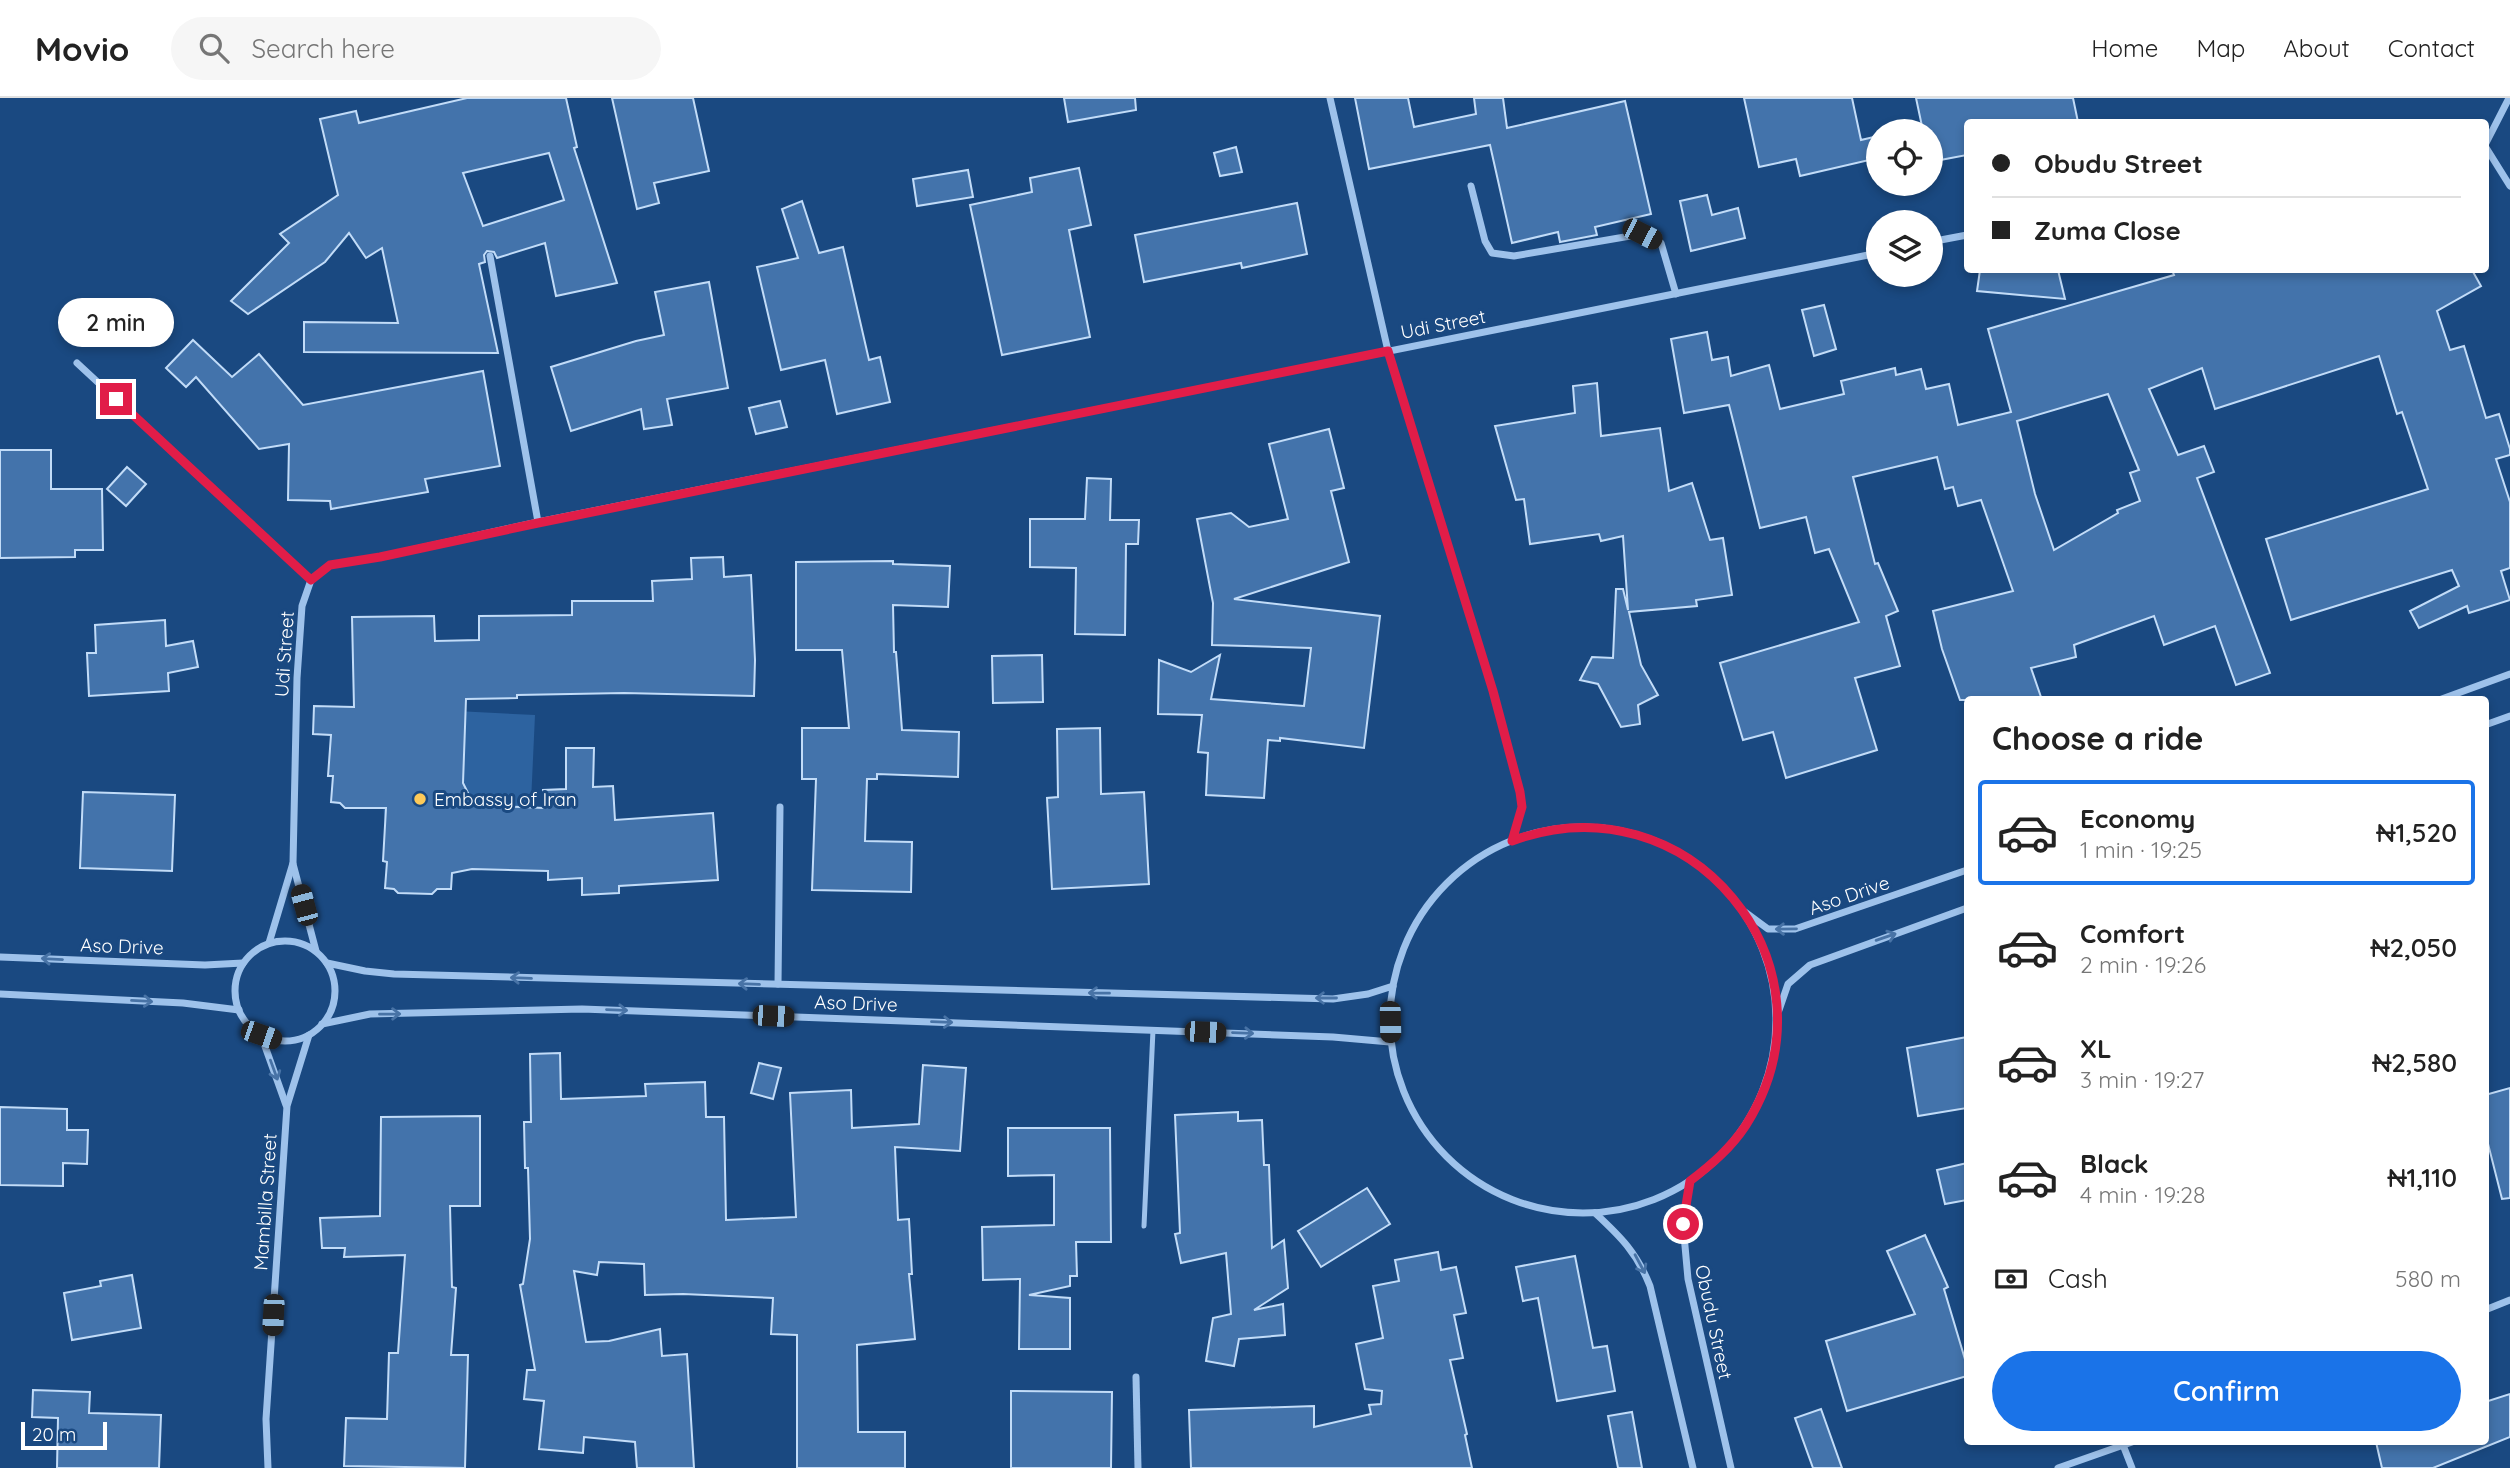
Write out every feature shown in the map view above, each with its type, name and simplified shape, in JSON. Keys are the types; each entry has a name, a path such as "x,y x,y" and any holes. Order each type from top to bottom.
{"street":[{"path":"1330,98 1388,351 1493,691 1520,792 1522,807 1512,841"},
{"path":"2489,138 2509,98"},
{"path":"2489,152 2510,186"},
{"path":"1471,186 1485,241 1492,253 1514,256 1642,234 1661,243 1676,294"},
{"path":"1943,240 1964,236"},
{"name":"Udi Street","path":"293,863 297,678 302,606 311,580 330,565 1866,255"},
{"path":"490,256 538,523"},
{"path":"77,363 311,580"},
{"path":"2450,696 2510,674"},
{"path":"2489,724 2510,716"},
{"path":"778,984 779,807"},
{"path":"1573,827 1613,829 1651,839 1686,856 1717,880 1744,910 1773,977 1778,1014 1775,1053 1764,1091 1745,1126 1720,1157 1690,1181 1655,1200 1617,1210 1595,1213 1538,1208 1500,1195 1466,1175 1437,1149 1414,1116 1398,1081 1390,1042 1389,1003 1397,964 1412,928 1435,895 1463,868 1497,847 1534,833 1573,827"},
{"path":"269,943 293,863"},
{"path":"293,863 316,951"},
{"name":"Aso Drive","path":"1744,910 1768,929 1796,929 1964,871"},
{"path":"1778,1014 1788,984 1810,965 1964,909"},
{"path":"285,940 316,951 327,963 334,978 336,995 332,1010 323,1024 310,1035 294,1040 261,1035 248,1025 239,1010 235,995 237,978 243,963 255,951 269,943 285,940"},
{"name":"Aso Drive","path":"0,957 205,965 243,963"},
{"name":"Aso Drive","path":"327,963 394,974 1334,999 1368,994 1393,986"},
{"path":"0,994 183,1003 239,1010"},
{"name":"Aso Drive","path":"323,1024 370,1014 582,1009 1333,1037 1390,1042"},
{"path":"261,1035 287,1106"},
{"path":"287,1106 310,1035"},
{"name":"Mambilla Street","path":"268,1468 266,1419 287,1106"},
{"name":"Obudu Street","path":"1690,1181 1683,1224 1688,1279 1731,1468"},
{"path":"1595,1213 1627,1243 1642,1265 1650,1286 1693,1468"},
{"path":"2489,1308 2510,1300"},
{"path":"1136,1377 1138,1468"},
{"path":"2058,1468 2121,1445"},
{"path":"2127,1445 2132,1468"}],"lane":[{"path":"1144,1226 1153,1030"}],"shaded area":[{"path":"417,709 535,715 528,868 404,828 385,827 383,803 463,782 465,722 437,721"}],"building":[{"path":"467,98 566,98 577,147 574,148 617,283 556,296 545,243 497,258 494,252 487,251 484,255 485,262 479,264 498,353 304,352 304,322 398,323 382,248 366,258 349,233 325,262 248,314 231,301 289,243 280,234 338,195 320,119 356,111 359,123","holes":["549,153 564,200 483,226 463,173"]},
{"path":"612,98 693,98 709,171 654,183 659,203 637,209"},
{"path":"1064,98 1135,98 1136,110 1068,122"},
{"path":"1355,98 1408,98 1414,127 1476,114 1474,98 1503,98 1507,128 1625,101 1651,214 1595,227 1597,235 1560,242 1558,232 1512,243 1490,145 1369,169"},
{"path":"1744,98 1852,98 1861,140 1866,139 1866,161 1800,176 1796,159 1759,167"},
{"path":"1916,98 2073,98 2077,119 1964,119 1964,156 1943,160 1943,119 1920,119"},
{"path":"1236,147 1242,172 1220,176 1214,153"},
{"path":"1079,168 1091,225 1069,230 1090,337 1002,355 970,205 1032,192 1030,178"},
{"path":"968,170 973,197 917,206 913,179"},
{"path":"1707,195 1712,215 1738,208 1745,238 1691,251 1680,201"},
{"path":"802,201 819,253 843,247 869,360 880,357 890,402 837,414 825,360 781,370 757,267 798,258 782,209"},
{"path":"1297,203 1307,254 1242,268 1241,263 1144,282 1135,235"},
{"path":"1980,273 2059,273 2065,299 1977,291"},
{"path":"2173,273 2474,273 2481,286 2437,311 2450,350 2464,346 2486,418 2499,414 2510,449 2510,455 2496,459 2510,502 2510,568 2501,571 2510,600 2469,613 2467,606 2419,628 2410,611 2459,586 2452,570 2291,620 2266,539 2428,489 2402,412 2397,414 2379,356 2215,409 2202,368 2149,389 2178,455 2204,446 2214,472 2197,478 2270,673 2236,685 2215,626 2164,645 2154,616 2074,645 2076,657 2031,668 2041,696 1964,696 1964,700 1960,700 1942,649 1933,611 2013,591 1981,500 1958,506 1953,487 1945,489 1937,457 1853,477 1875,564 1878,563 1898,611 1886,616 1900,666 1855,678 1877,750 1786,778 1773,732 1743,740 1720,663 1859,622 1829,549 1815,553 1806,517 1760,528 1729,405 1684,413 1671,339 1707,332 1712,360 1728,357 1731,376 1769,365 1780,409 1844,394 1841,381 1895,368 1896,375 1921,369 1926,389 1949,384 1958,425 2011,412 1988,329 2174,275","holes":["2108,394 2139,470 2130,473 2140,501 2117,510 2118,513 2054,550 2035,494 2017,421"]},
{"path":"709,282 728,388 667,399 672,425 644,429 641,409 571,431 551,367 664,335 655,292"},
{"path":"1824,305 1836,349 1814,356 1802,310"},
{"path":"193,340 232,377 259,354 303,405 483,371 500,466 425,479 428,492 331,509 330,501 288,500 289,444 259,449 196,377 186,387 166,368"},
{"path":"1597,383 1601,436 1660,428 1669,491 1692,483 1710,540 1723,538 1732,595 1696,600 1697,606 1629,612 1641,665 1658,695 1638,705 1640,724 1621,727 1598,684 1580,680 1592,657 1613,658 1616,589 1623,589 1628,610 1623,536 1601,541 1599,534 1530,544 1524,499 1516,500 1495,426 1575,413 1573,386"},
{"path":"780,401 787,427 756,434 749,408"},
{"path":"1329,429 1344,488 1331,491 1349,562 1234,599 1380,616 1364,748 1280,738 1280,741 1268,740 1264,798 1206,795 1208,753 1198,752 1202,715 1158,714 1159,660 1191,672 1220,655 1211,699 1304,706 1311,648 1212,645 1213,603 1197,519 1231,513 1249,527 1288,519 1269,444"},
{"path":"0,450 51,450 51,489 102,489 103,550 75,550 75,557 0,558"},
{"path":"127,467 146,484 126,506 107,489"},
{"path":"1087,478 1111,479 1110,520 1139,520 1138,544 1126,544 1125,635 1075,634 1076,568 1030,567 1030,519 1085,519"},
{"path":"723,557 724,577 751,575 754,696 624,693 466,699 463,783 474,805 544,808 543,790 566,789 566,748 594,748 593,787 613,786 615,820 713,813 718,880 619,886 619,893 582,895 582,878 548,880 548,871 472,869 452,873 451,889 437,889 432,894 398,893 394,889 385,888 387,862 383,861 386,808 345,808 340,803 331,802 333,776 328,776 331,735 313,734 314,706 354,707 352,617 434,616 435,641 479,640 479,616 572,615 572,601 653,601 652,581 692,579 691,558"},
{"path":"893,561 893,564 950,566 948,607 893,605 894,652 902,730 959,732 958,777 877,774 877,779 867,779 865,841 912,842 911,892 812,890 816,779 802,779 802,728 849,728 842,650 796,650 796,562"},
{"path":"165,620 166,646 193,641 198,667 168,673 169,691 89,696 87,653 96,653 95,625"},
{"path":"1042,655 1043,702 993,703 992,656"},
{"path":"1100,728 1101,794 1144,792 1149,884 1052,889 1047,798 1058,797 1057,729"},
{"path":"83,792 175,795 172,871 80,868"},
{"path":"1964,1038 1964,1108 1918,1116 1907,1048"},
{"path":"560,1053 561,1099 646,1096 645,1084 705,1082 706,1117 724,1117 726,1220 796,1217 790,1093 851,1090 852,1128 919,1124 923,1065 966,1068 960,1151 895,1147 898,1220 909,1219 912,1274 909,1274 915,1339 857,1345 858,1432 905,1432 905,1468 797,1468 797,1335 771,1334 773,1298 645,1295 644,1264 599,1262 597,1275 574,1271 586,1342 609,1341 660,1329 662,1356 687,1354 694,1468 637,1468 635,1442 584,1437 583,1453 539,1449 544,1401 524,1399 527,1370 535,1370 520,1285 523,1284 530,1239 524,1122 531,1122 530,1054"},
{"path":"759,1063 781,1068 773,1099 751,1093"},
{"path":"2510,1088 2510,1198 2502,1199 2489,1148 2489,1094"},
{"path":"0,1107 67,1109 67,1130 88,1130 87,1164 63,1163 63,1186 0,1185"},
{"path":"1238,1112 1238,1121 1262,1120 1264,1165 1269,1165 1272,1248 1284,1240 1288,1288 1254,1310 1283,1304 1285,1335 1239,1339 1234,1366 1206,1361 1213,1318 1231,1314 1226,1253 1181,1263 1175,1234 1180,1233 1175,1115"},
{"path":"480,1116 480,1206 450,1206 452,1287 456,1288 451,1355 468,1355 465,1468 344,1466 346,1418 387,1419 389,1353 398,1353 405,1255 344,1257 345,1248 322,1248 320,1218 380,1216 381,1117"},
{"path":"1008,1128 1110,1128 1111,1242 1076,1242 1077,1276 1070,1276 1070,1286 1029,1295 1070,1298 1070,1349 1019,1349 1020,1279 983,1280 982,1227 1054,1225 1054,1175 1008,1176"},
{"path":"1964,1164 1964,1201 1945,1204 1937,1170"},
{"path":"1367,1188 1390,1224 1321,1267 1298,1231"},
{"path":"1925,1235 1948,1287 1944,1289 1964,1356 1964,1377 1847,1411 1826,1341 1915,1314 1887,1251"},
{"path":"1438,1252 1441,1270 1456,1267 1466,1313 1454,1315 1463,1358 1450,1360 1472,1468 1191,1468 1189,1410 1314,1406 1314,1427 1371,1414 1369,1405 1381,1404 1382,1391 1365,1389 1356,1344 1383,1338 1373,1286 1399,1281 1395,1260"},
{"path":"1575,1256 1593,1348 1607,1346 1615,1391 1557,1401 1538,1298 1523,1301 1516,1267"},
{"path":"132,1275 141,1328 72,1340 64,1293 101,1286 100,1281"},
{"path":"33,1390 90,1392 89,1413 161,1415 159,1468 57,1468 58,1418 32,1417"},
{"path":"1011,1391 1112,1392 1111,1468 1011,1468"},
{"path":"2510,1394 2510,1437 2433,1468 2382,1468 2377,1445 2489,1445 2489,1401"},
{"path":"1821,1409 1842,1468 1813,1468 1795,1418"},
{"path":"1632,1412 1642,1468 1618,1468 1608,1416"}],"place":[{"name":"Embassy of Iran","path":"420,799"}],"route":[{"path":"116,399 311,580 330,565 1388,351 1493,691 1520,792 1520,820 1512,841 1534,833 1573,827 1613,829 1651,839 1686,856 1717,880 1744,910 1761,942 1773,977 1778,1014 1775,1053 1764,1091 1733,1142 1720,1157 1690,1181 1683,1224"}]}
